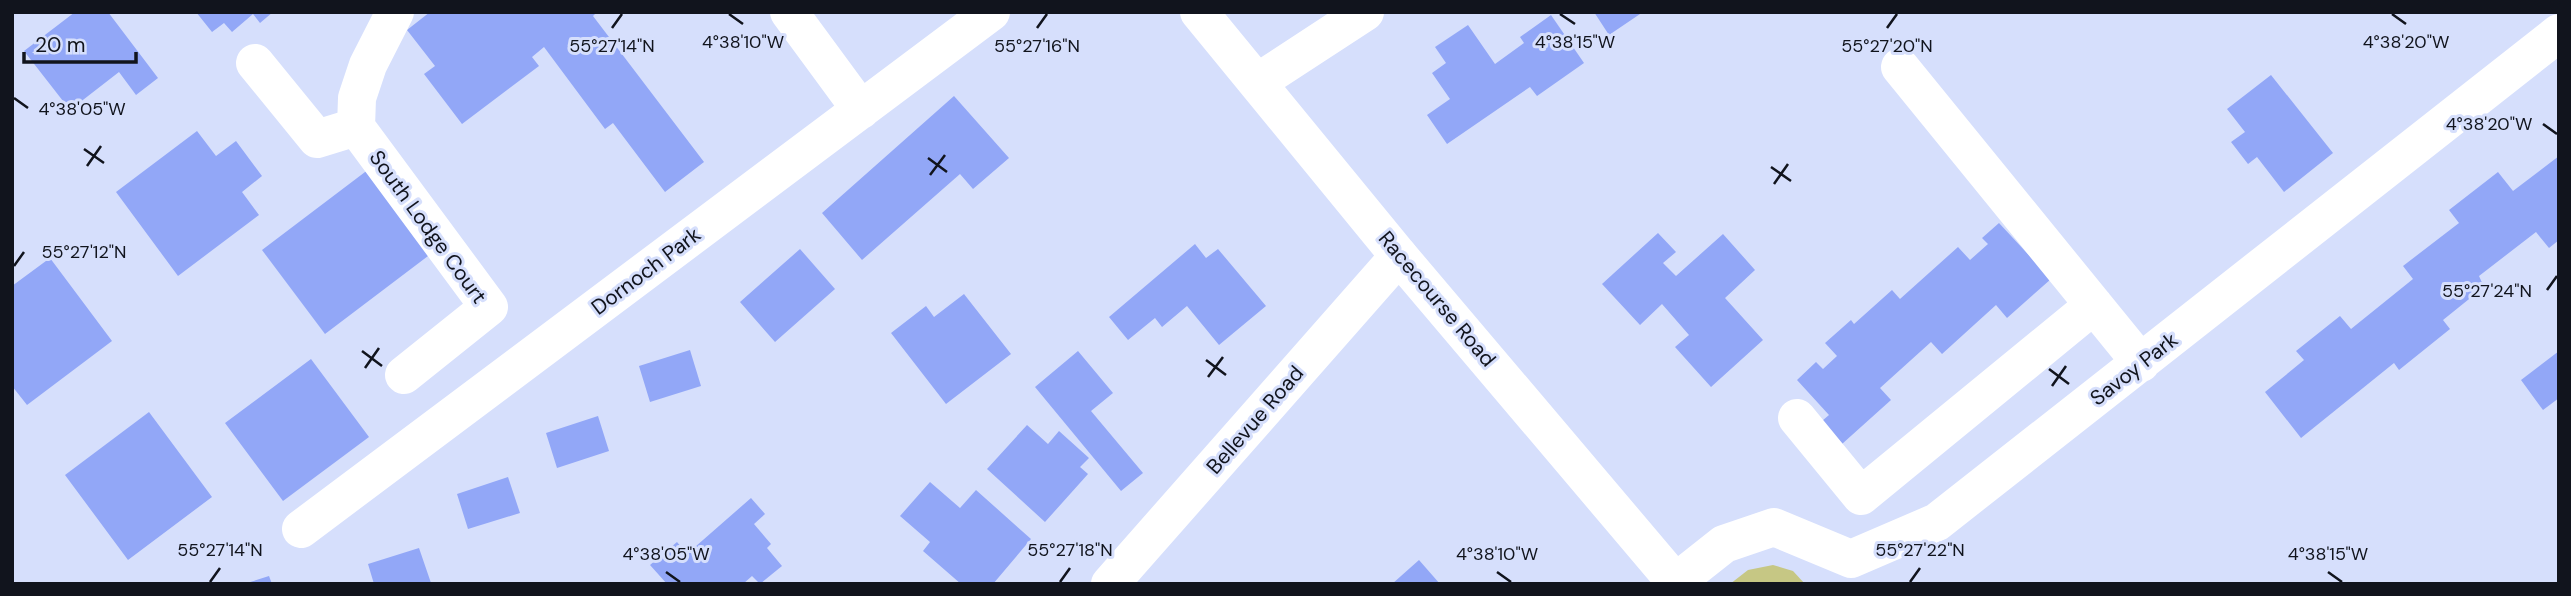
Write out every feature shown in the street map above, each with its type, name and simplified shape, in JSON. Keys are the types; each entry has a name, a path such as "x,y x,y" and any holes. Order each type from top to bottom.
{"street":[{"path":"255,63 317,139 356,127 360,87 395,12"},
{"path":"789,12 861,110"},
{"name":"Dornoch Park","path":"301,529 991,12"},
{"name":"Racecourse Road","path":"1199,12 1399,256 1677,583"},
{"path":"1258,82 1365,12"},
{"name":"Savoy Park","path":"1677,583 1724,544 1774,527 1848,572 1937,522 2558,36"},
{"path":"1900,66 2141,363"},
{"name":"South Lodge Court","path":"356,127 489,307 404,375"},
{"name":"Bellevue Road","path":"1110,584 1399,256"},
{"path":"1797,418 1861,496 2094,305"}],"green space":[{"path":"1773,565 1793,571 1805,584 1730,584 1748,570"}],"building":[{"path":"75,12 108,12 158,78 136,95 119,72 70,110 24,51"},
{"path":"196,12 273,12 260,23 253,14 232,32 224,23 212,32"},
{"path":"430,12 597,12 593,16 704,162 665,192 613,123 605,129 544,47 532,57 539,66 462,124 424,74 435,66 407,30"},
{"path":"1594,12 1643,12 1609,35"},
{"path":"1551,15 1584,63 1537,96 1530,87 1447,144 1427,115 1450,99 1432,73 1446,63 1435,47 1468,25 1495,64 1524,43 1520,37"},
{"path":"2271,75 2333,153 2284,192 2257,157 2248,164 2231,142 2245,132 2227,109"},
{"path":"954,96 1009,158 973,189 960,174 862,260 822,213"},
{"path":"197,131 216,156 236,141 262,176 242,192 259,215 178,276 116,192"},
{"path":"2559,156 2559,240 2549,248 2536,232 2479,276 2484,287 2443,320 2450,329 2399,370 2394,363 2301,438 2265,392 2304,360 2296,351 2340,316 2351,329 2413,279 2403,266 2459,223 2449,210 2498,172 2513,191"},
{"path":"369,169 432,253 325,334 262,250"},
{"path":"1999,223 2051,279 2007,318 1996,305 1942,354 1931,342 1880,388 1891,400 1842,444 1822,421 1829,415 1797,380 1816,362 1823,369 1837,356 1825,343 1851,320 1854,324 1892,290 1900,299 1958,247 1970,260 1988,244 1982,238"},
{"path":"1658,233 1676,252 1663,263 1676,276 1723,234 1755,270 1725,298 1763,340 1711,387 1675,347 1689,335 1662,304 1640,325 1602,284"},
{"path":"1195,244 1206,258 1218,249 1266,306 1219,345 1187,306 1162,327 1155,318 1128,340 1109,317"},
{"path":"800,249 835,289 775,342 740,302"},
{"path":"50,258 112,341 27,405 12,386 12,286"},
{"path":"964,294 1011,354 946,404 891,333 926,306 934,317"},
{"path":"690,350 701,386 650,402 639,366"},
{"path":"1078,351 1113,393 1091,411 1143,473 1121,491 1035,387"},
{"path":"2559,351 2559,398 2543,410 2521,380"},
{"path":"311,359 369,437 283,501 225,423"},
{"path":"149,412 212,497 128,560 65,475"},
{"path":"598,416 609,451 557,468 546,433"},
{"path":"1027,425 1048,444 1059,431 1089,458 1080,467 1088,474 1045,522 987,469"},
{"path":"508,477 520,513 468,529 457,494"},
{"path":"930,482 960,508 976,490 1031,539 993,584 961,584 923,551 930,542 900,516"},
{"path":"751,498 765,514 754,524 771,544 767,548 782,566 760,584 752,576 743,584 667,584 650,565 677,542 687,554"},
{"path":"419,548 431,583 374,584 368,564"},
{"path":"1419,560 1440,584 1392,584"},
{"path":"269,576 272,584 247,584 247,583"}]}
